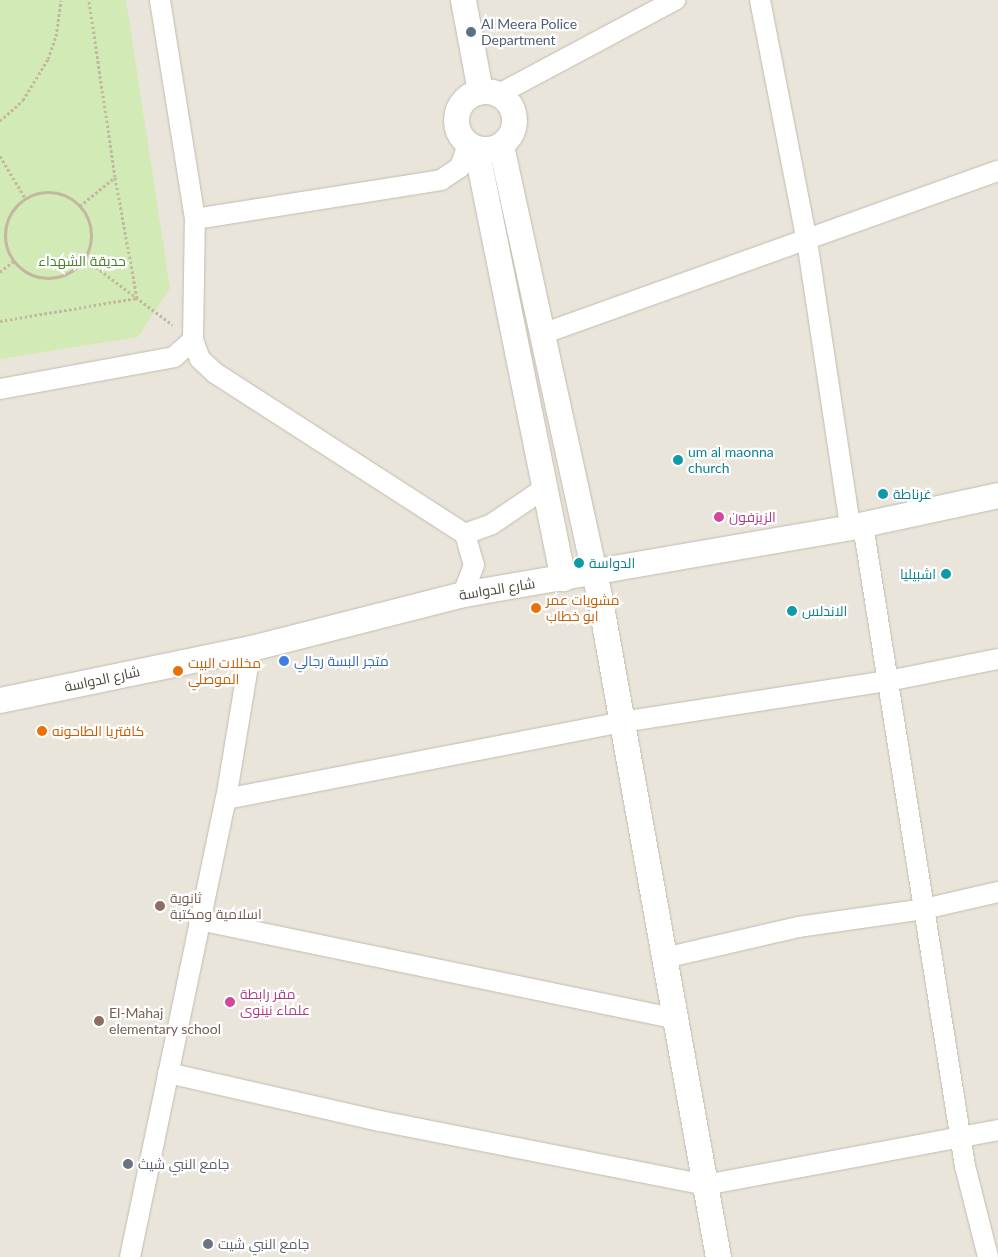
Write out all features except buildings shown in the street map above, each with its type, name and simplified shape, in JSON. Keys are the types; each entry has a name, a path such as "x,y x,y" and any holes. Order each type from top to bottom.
{"street":[{"path":"160,0 195,219 193,340 200,359 214,373 465,534 474,565 463,594"},
{"path":"463,0 490,93 513,109 515,119 509,139 501,146 472,146"},
{"path":"563,578 472,146 458,131 457,114 465,99 490,93 675,0"},
{"path":"760,0 807,241 857,526 888,681 961,1140 988,1257"},
{"path":"195,219 441,180 460,167 472,146"},
{"path":"501,146 594,573 718,1257"},
{"path":"542,334 807,241 998,171"},
{"path":"0,389 174,357 193,340"},
{"path":"465,534 492,524 545,488"},
{"name":"شارع الدواسة","path":"0,700 251,648 463,594 594,573 857,526 998,495"},
{"path":"130,1257 199,920 226,799 251,648"},
{"path":"226,799 622,722 888,681 998,659"},
{"path":"664,958 798,927 924,909 998,892"},
{"path":"199,920 675,1019"},
{"path":"168,1073 380,1122 705,1185 961,1140 998,1130"}],"path":[{"path":"0,121 23,100 48,59 56,36 62,0"},
{"path":"89,0 114,178 136,298"},
{"path":"0,156 25,198"},
{"path":"80,206 114,178"},
{"path":"54,192 68,196 80,206 88,218 91,232 84,258 63,275 50,278 37,276 14,261 5,236 7,222 14,208 25,198 54,192"},
{"path":"84,258 193,340"},
{"path":"0,272 14,261"},
{"path":"0,321 136,298"}],"shaded area":[{"path":"0,0 998,0 998,1257 0,1257"}],"green space":[{"name":"حديقة الشهداء","path":"0,0 126,0 170,288 138,337 0,359"}],"place":[{"name":"Al Meera Police Department","path":"471,32"},
{"name":"um al maonna church","path":"678,460"},
{"name":"غرناطة","path":"883,494"},
{"name":"الزيزفون","path":"719,517"},
{"name":"الدواسة","path":"579,563"},
{"name":"اشبيليا","path":"946,574"},
{"name":"مشويات عمر ابو خطاب","path":"536,608"},
{"name":"الاندلس","path":"792,611"},
{"name":"متجر البسة رجالي","path":"284,661"},
{"name":"مخللات البيت الموصلي","path":"178,671"},
{"name":"كافتريا الطاحونه","path":"42,731"},
{"name":"ثانوية اسلامية ومكتبة","path":"160,906"},
{"name":"مقر رابطة علماء نينوى","path":"230,1002"},
{"name":"El-Mahaj elementary school","path":"99,1021"},
{"name":"جامع النبي شيث","path":"128,1164"},
{"name":"جامع النبي شيت","path":"208,1244"}]}
